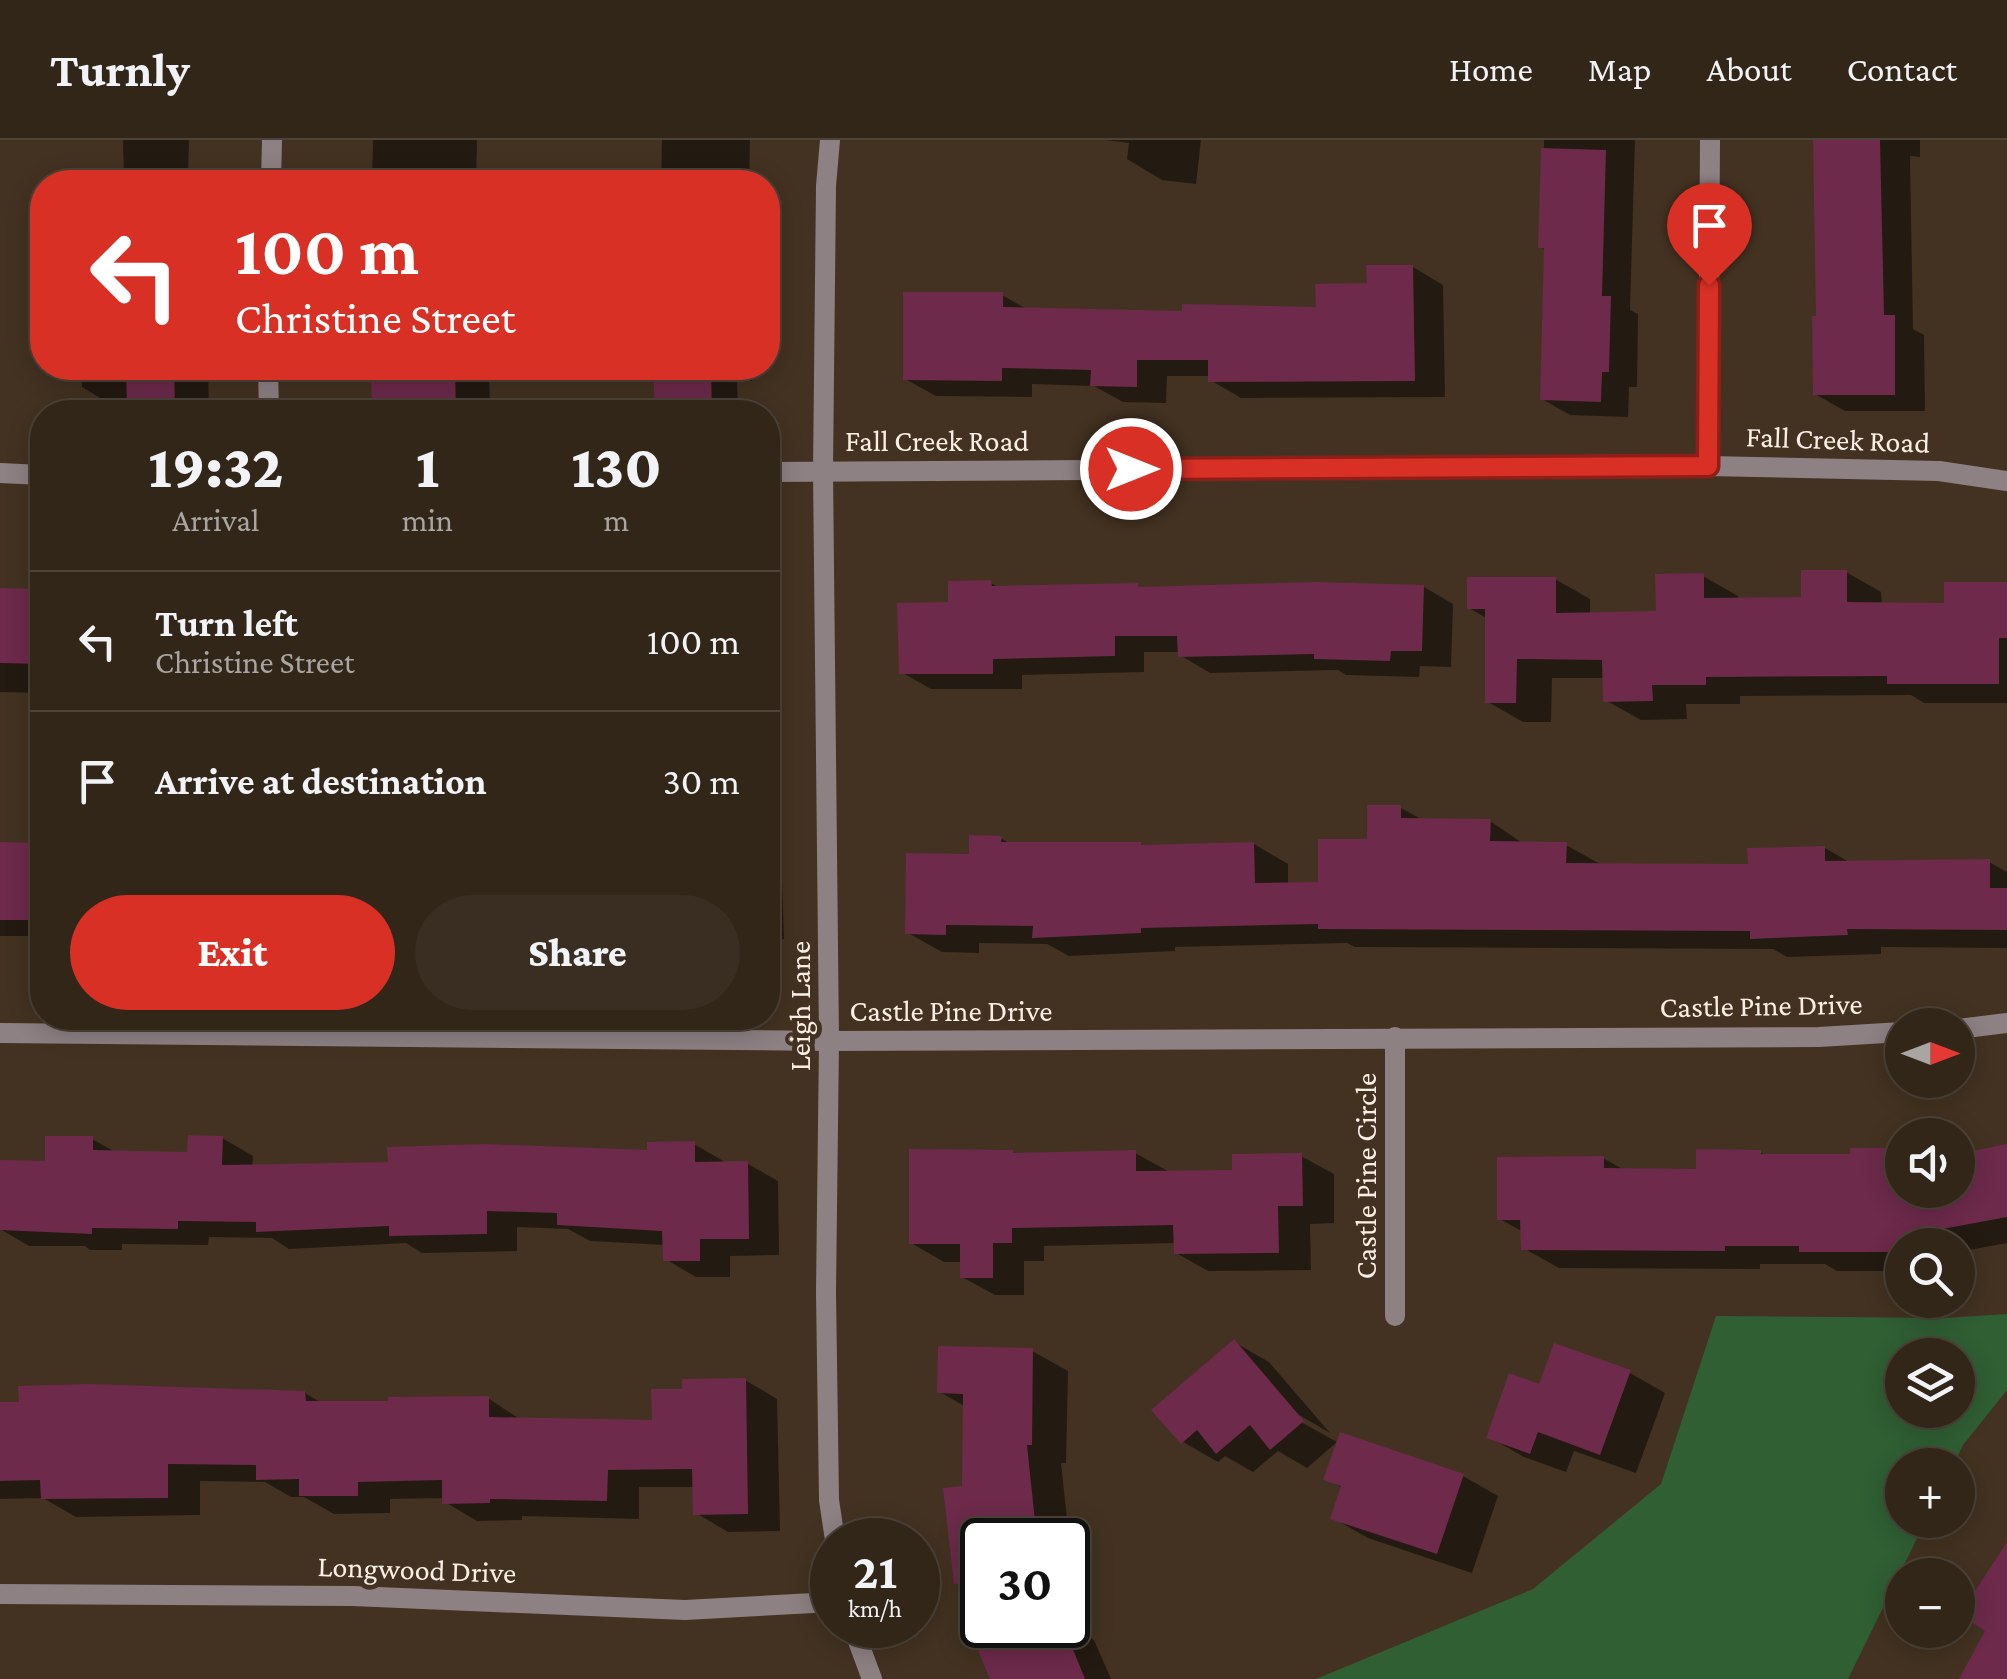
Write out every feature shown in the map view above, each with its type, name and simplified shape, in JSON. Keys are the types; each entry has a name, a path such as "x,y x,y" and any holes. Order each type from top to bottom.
{"street":[{"path":"271,170 272,140"},
{"name":"Leigh Lane","path":"830,140 826,186 824,471 830,1041 826,1292 832,1518"},
{"path":"1708,466 1710,140"},
{"name":"Fall Creek Road","path":"780,472 1708,466 1939,472 2007,481"},
{"path":"0,473 30,474"},
{"path":"1975,1027 2007,1024"},
{"name":"Castle Pine Drive","path":"0,1033 830,1041 1819,1037 1885,1033"},
{"name":"Castle Pine Circle","path":"1395,1037 1395,1316"},
{"name":"Longwood Drive","path":"0,1594 353,1596 685,1610 810,1603"},
{"path":"861,1648 872,1679"}],"green space":[{"path":"2007,1314 2007,1390 1962,1448 1885,1448 1885,1538 1917,1538 1907,1558 1885,1558 1885,1604 1848,1679 1316,1679 1533,1589 1661,1484 1716,1316 1975,1318"}],"building":[{"path":"1813,140 1880,140 1884,315 1895,315 1895,395 1813,395"},
{"path":"1541,148 1606,150 1602,296 1611,296 1609,372 1602,372 1601,402 1540,400 1544,248 1538,248"},
{"path":"1366,265 1413,265 1415,381 1208,382 1208,360 1137,360 1137,387 1090,386 1091,370 1002,368 1002,381 903,380 903,292 1003,292 1003,307 1182,311 1182,304 1316,307 1315,284 1367,283"},
{"path":"126,380 174,380 175,400 127,400"},
{"path":"371,380 455,380 456,400 372,400"},
{"path":"654,380 711,380 712,400 654,400"},
{"path":"1801,570 1847,570 1847,602 1944,603 1944,582 2007,582 2007,638 1999,638 1999,684 1887,684 1887,676 1706,677 1706,685 1652,685 1653,701 1603,702 1602,660 1517,659 1516,703 1485,703 1485,609 1467,609 1467,577 1556,577 1556,613 1656,611 1655,574 1704,573 1704,598 1801,597"},
{"path":"991,580 992,586 1316,582 1424,585 1422,651 1391,651 1390,661 1314,659 1314,654 1178,657 1177,636 1115,636 1115,656 993,659 993,674 899,674 897,603 948,602 948,581"},
{"path":"0,588 30,589 30,664 0,663"},
{"path":"1367,805 1401,805 1401,818 1491,819 1490,841 1567,842 1566,863 1748,864 1747,848 1825,846 1825,861 1990,859 1990,888 2007,888 2007,930 1847,929 1848,935 1750,939 1750,931 1318,929 1318,924 1141,928 1141,933 1032,938 1033,926 946,925 946,935 905,934 906,853 969,854 969,835 1002,836 1001,842 1254,842 1255,883 1318,882 1318,839 1367,839"},
{"path":"0,842 30,843 30,920 0,920"},
{"path":"188,1135 223,1136 222,1165 388,1162 387,1147 485,1144 647,1150 647,1142 695,1141 695,1162 748,1161 749,1239 700,1239 700,1261 663,1261 662,1231 557,1225 557,1213 487,1211 487,1234 389,1236 389,1226 256,1232 256,1222 178,1221 178,1229 92,1228 92,1234 0,1230 0,1160 45,1161 45,1136 93,1136 93,1150 187,1152"},
{"path":"2007,1144 2007,1217 1948,1228 1885,1228 1885,1252 1799,1252 1799,1246 1725,1246 1725,1251 1521,1250 1520,1220 1497,1220 1497,1157 1604,1156 1604,1168 1696,1169 1696,1149 1850,1154 1850,1148 1885,1148 1885,1208 1975,1208 1975,1151"},
{"path":"909,1149 1013,1153 1136,1150 1136,1171 1232,1170 1232,1154 1302,1153 1303,1206 1278,1206 1279,1253 1174,1254 1173,1225 1012,1228 1012,1243 993,1243 993,1278 960,1278 960,1244 909,1244"},
{"path":"1234,1339 1304,1421 1270,1450 1250,1425 1216,1454 1197,1430 1181,1444 1151,1410"},
{"path":"1554,1343 1631,1370 1600,1455 1538,1432 1530,1454 1486,1438 1509,1373 1539,1384"},
{"path":"938,1346 1033,1348 1032,1445 1027,1445 1035,1518 960,1518 960,1583 954,1584 943,1488 962,1486 963,1394 937,1393"},
{"path":"746,1378 748,1514 693,1515 692,1469 608,1470 607,1501 490,1499 490,1503 442,1504 442,1480 358,1482 358,1496 299,1496 299,1479 256,1480 256,1465 168,1464 168,1498 41,1499 40,1480 0,1481 0,1402 19,1402 18,1386 87,1384 305,1391 306,1401 489,1396 489,1417 652,1420 651,1389 682,1389 682,1379"},
{"path":"1340,1432 1464,1474 1437,1554 1330,1519 1341,1486 1323,1480"},
{"path":"2007,1542 2007,1679 1959,1679 1985,1631 1975,1624 1975,1591"},
{"path":"1072,1648 1085,1679 990,1679 978,1651"}],"route":[{"path":"1131,469 1708,466 1709,285"}]}
